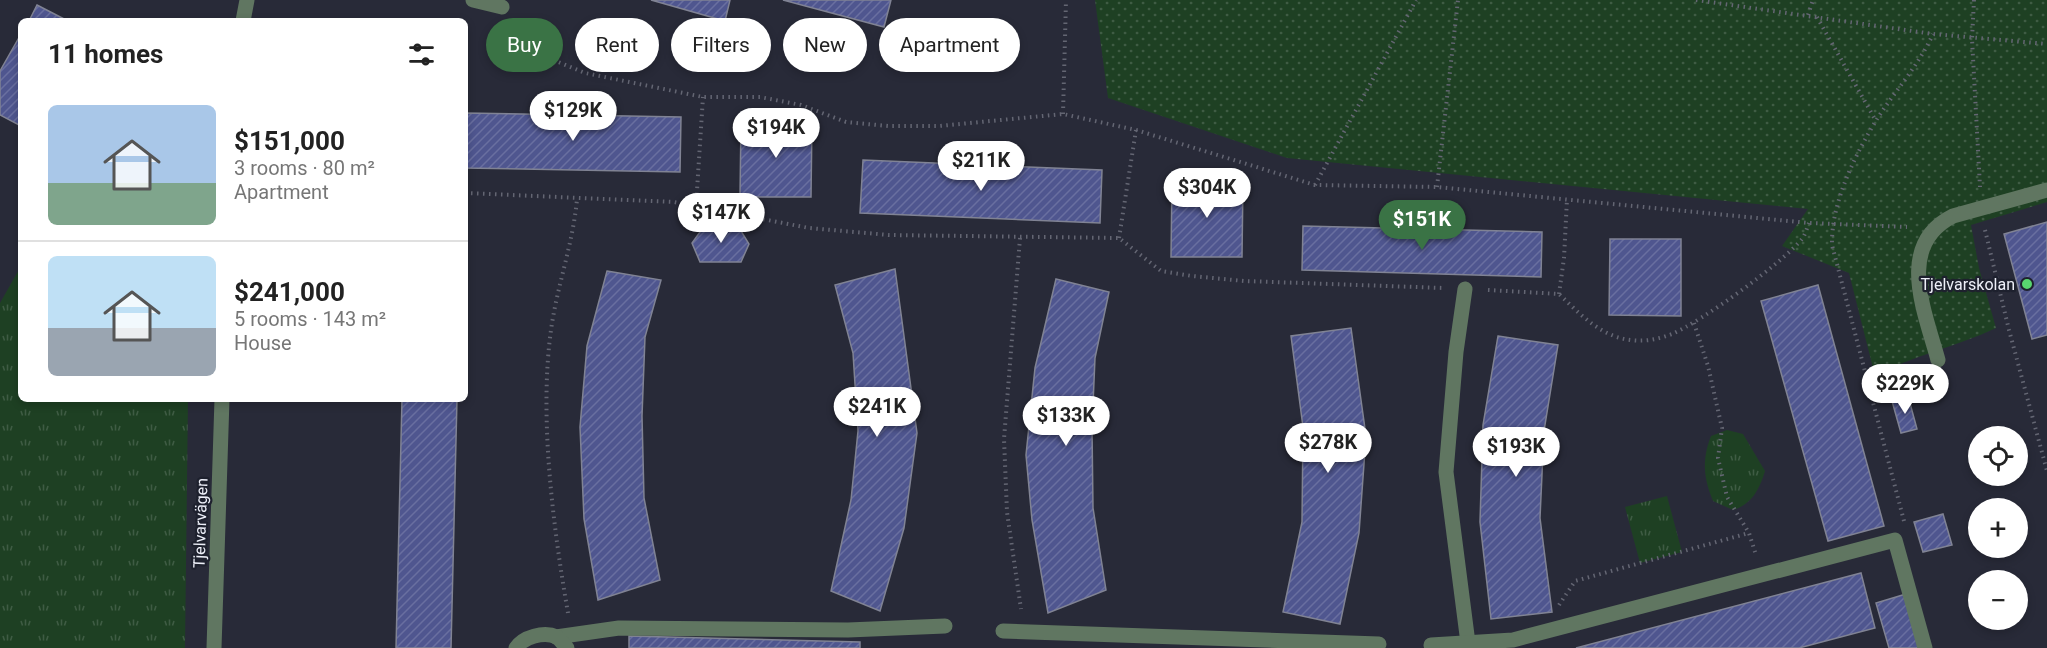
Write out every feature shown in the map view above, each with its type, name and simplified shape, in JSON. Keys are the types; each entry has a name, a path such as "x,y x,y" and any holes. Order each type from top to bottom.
{"street":[{"path":"244,18 247,0"},
{"path":"473,0 502,7"},
{"path":"1938,360 1918,276 1918,255 1932,231 1953,216 2047,190"},
{"path":"1465,289 1456,352 1446,471 1468,643"},
{"name":"Tjelvarvägen","path":"214,648 222,402"},
{"path":"1431,645 1513,640 1895,540 1925,648"},
{"path":"516,648 520,642 538,634 565,640 619,628 848,630 945,626"},
{"path":"1004,632 1024,630 1379,644"}],"path":[{"path":"1063,114 1066,0"},
{"path":"1315,184 1416,0"},
{"path":"1437,187 1458,0"},
{"path":"1696,0 1933,34 2047,45"},
{"path":"1808,15 1813,0"},
{"path":"1974,0 1972,39 1981,208 1995,274 2047,471"},
{"path":"502,7 534,52 585,73 703,97 760,97 801,105 846,122 888,126 939,126 1063,114 1136,130 1315,184 1437,187 1809,223 1833,222 1932,231"},
{"path":"1817,16 1876,121"},
{"path":"1895,540 1905,534 1904,522 1832,245 1833,222 1854,162 1876,121 1928,46 1933,34"},
{"path":"696,206 703,97"},
{"path":"1119,237 1136,130"},
{"path":"468,193 674,202 809,228 889,235 1020,238 1119,237 1161,272 1330,285 1559,294 1587,320 1619,338 1649,340 1694,323 1760,275 1803,238 1809,223"},
{"path":"565,640 545,395 551,328 574,231 577,199"},
{"path":"1559,294 1564,258 1567,199"},
{"path":"1020,238 1004,439 1007,512 1024,630"},
{"path":"1694,323 1708,366 1722,428 1718,458 1727,497 1749,533 1762,573"},
{"path":"1557,610 1575,581 1749,533"}],"green space":[{"path":"1095,0 2047,0 2047,202 1971,225 1979,268 1996,328 1905,362 1875,376 1849,273 1782,246 1808,209 1287,158 1108,98"},
{"path":"18,271 18,402 188,402 185,648 0,648 0,303"},
{"path":"1727,430 1743,434 1765,471 1750,500 1733,510 1713,501 1707,484 1705,468 1706,452 1711,436"},
{"path":"1667,496 1682,552 1640,563 1625,507"}],"building":[{"path":"651,0 730,0 726,18 714,18"},
{"path":"783,0 891,0 886,18 879,18 879,26 867,22 867,18 850,18"},
{"path":"37,5 62,18 30,18"},
{"path":"18,39 18,124 0,115 0,71"},
{"path":"468,113 681,117 680,172 468,168"},
{"path":"741,121 812,121 811,197 740,197"},
{"path":"863,160 1102,170 1100,223 860,213"},
{"path":"1172,181 1243,181 1242,257 1171,257"},
{"path":"2047,222 2047,335 2032,339 2004,234"},
{"path":"705,225 738,226 749,244 741,262 700,262 692,243"},
{"path":"1303,226 1542,232 1541,277 1302,270"},
{"path":"1610,239 1681,239 1681,316 1609,315"},
{"path":"895,269 917,433 904,528 880,611 831,591 851,500 858,431 853,353 835,285"},
{"path":"607,271 661,280 645,337 642,416 644,498 660,580 598,600 584,519 580,427 587,346"},
{"path":"1056,279 1109,292 1095,358 1092,428 1093,508 1106,590 1048,613 1032,520 1026,455 1035,368"},
{"path":"1818,285 1884,526 1828,541 1761,301"},
{"path":"1351,328 1366,436 1359,533 1340,624 1283,612 1302,522 1303,427 1291,336"},
{"path":"1498,336 1558,345 1544,431 1540,518 1552,612 1491,619 1480,522 1483,425"},
{"path":"1908,396 1917,429 1901,433 1892,401"},
{"path":"402,402 457,402 451,648 396,648"},
{"path":"1943,514 1952,545 1923,552 1914,522"},
{"path":"1861,573 1875,628 1799,648 1576,648"},
{"path":"1906,594 1921,648 1889,648 1876,603"},
{"path":"629,636 860,642 860,648 629,648"}],"place":[{"name":"Tjelvarskolan","path":"2027,284"}]}
